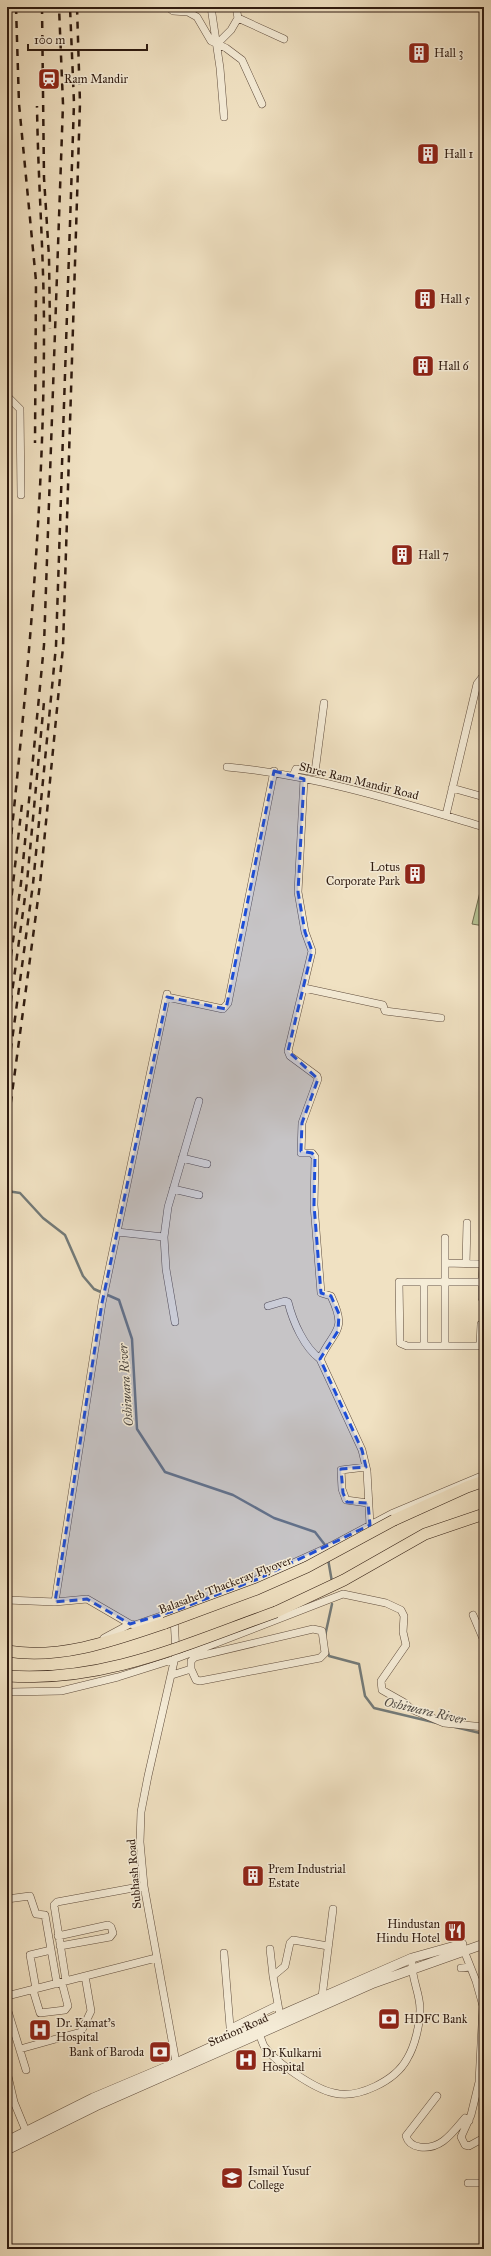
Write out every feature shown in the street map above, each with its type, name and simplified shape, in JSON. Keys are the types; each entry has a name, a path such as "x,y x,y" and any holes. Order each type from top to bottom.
{"main road":[{"name":"Balasaheb Thackeray Flyover","path":"7,1651 24,1654 56,1653 94,1644 162,1624 257,1589 307,1567 394,1520 406,1511 484,1481"},
{"path":"7,1676 43,1677 87,1673 133,1663 276,1612 344,1580 425,1534 484,1514"}],"street":[{"path":"168,7 173,11 188,12 197,18 211,41 226,48 242,60 262,104"},
{"path":"211,7 217,44 224,117"},
{"path":"217,44 231,30 238,18 236,7"},
{"path":"238,18 284,39"},
{"path":"7,396 20,409 21,495"},
{"path":"446,815 478,684 484,675"},
{"path":"314,781 324,703"},
{"name":"Shree Ram Mandir Road","path":"227,767 274,771 415,805 484,827"},
{"path":"294,776 296,769 315,772"},
{"path":"55,1602 102,1303 167,996 223,1009 228,1003 274,771"},
{"path":"304,779 298,892 305,932 312,951 288,1051 290,1056 317,1076 318,1079 302,1123 301,1152 312,1153 315,1157 314,1205 321,1293 331,1296 339,1314 338,1331 326,1346 320,1359"},
{"path":"452,788 484,797"},
{"path":"304,988 383,1005 386,1011 442,1018"},
{"path":"176,1322 166,1268 164,1224 199,1101"},
{"path":"182,1158 207,1164"},
{"path":"173,1189 199,1195"},
{"path":"466,1264 467,1223"},
{"path":"117,1232 164,1237"},
{"path":"445,1238 445,1346"},
{"path":"445,1263 483,1264 482,1298 484,1298"},
{"path":"482,1282 400,1282 400,1343 407,1346 482,1346 479,1329 484,1323"},
{"path":"424,1282 424,1346"},
{"path":"268,1306 285,1301 288,1302 293,1319 315,1355 320,1359 362,1450 366,1467 370,1525"},
{"path":"366,1467 341,1470 342,1489 346,1500 368,1502"},
{"path":"7,1600 55,1602 87,1599 130,1624 135,1625 258,1579 331,1546 370,1525 406,1511 484,1475"},
{"path":"11,1692 70,1689 175,1659 342,1594 363,1597 396,1608 401,1610 404,1616 403,1632 406,1645 380,1682 382,1690 405,1703 411,1709 444,1723 484,1726"},
{"name":"Subhash Road","path":"174,1611 176,1653 141,1812 140,1842 144,1886 176,2067"},
{"path":"473,1615 484,1641"},
{"path":"7,1646 32,1650 70,1646 109,1636 130,1624"},
{"path":"314,1629 322,1631 325,1653 320,1658 200,1681 193,1677 191,1669 191,1661 195,1657 314,1629"},
{"path":"172,1674 191,1669"},
{"path":"62,1983 60,1946 53,1907 56,1903 144,1886"},
{"path":"7,1899 28,1895 32,1897 36,1914 45,1915 51,1950 68,2006 65,2010 40,2014 30,1955 51,1950"},
{"path":"322,1997 332,1909"},
{"path":"58,1936 108,1925 111,1928 111,1937 60,1946"},
{"name":"Station Road","path":"7,2141 27,2135 96,2106 231,2039 259,2030 280,2016 322,1997 411,1963 462,1947 484,1937"},
{"path":"273,1976 285,1966 290,1942 293,1940 328,1946"},
{"name":"Station Road","path":"462,1947 484,1944"},
{"path":"462,1947 483,2006 483,2022 481,2082 469,2120 461,2137 462,2141 469,2146 480,2140"},
{"path":"270,1949 280,2016"},
{"path":"224,1953 231,2039"},
{"path":"7,1996 156,1958"},
{"path":"254,2017 263,2044 273,2056 313,2083 333,2093 346,2094 370,2089 396,2073 407,2060 414,2040 420,2009 411,1963"},
{"name":"Station Road","path":"176,2067 411,1963"},
{"path":"461,1968 470,1967"},
{"path":"20,2049 81,2032 91,2010 85,1976"},
{"path":"231,2028 278,2005"},
{"path":"7,2008 26,2070"},
{"path":"7,2072 14,2102 27,2135"},
{"path":"437,2096 406,2136 408,2141 415,2146 437,2146 465,2118 469,2120"},
{"name":"Station Road","path":"7,2150 27,2135"},
{"path":"468,2183 484,2183"}],"highlighted area":[{"path":"274,771 304,779 298,892 305,932 312,951 288,1051 318,1079 302,1123 301,1151 312,1153 315,1157 314,1205 321,1293 331,1296 339,1314 338,1331 320,1359 362,1450 366,1467 341,1469 343,1493 347,1502 368,1503 370,1525 258,1579 174,1611 130,1624 87,1599 55,1602 55,1596 102,1303 167,997 226,1009"}],"green space":[{"path":"484,876 484,926 472,924"}],"waterway":[{"name":"Oshiwara River","path":"7,1191 20,1193 43,1218 65,1235 83,1276 94,1289 119,1300 132,1339 137,1429 165,1472 233,1495 274,1518 315,1532 325,1545"},
{"name":"Oshiwara River","path":"328,1559 332,1582"},
{"name":"Oshiwara River","path":"325,1636 332,1604"},
{"name":"Oshiwara River","path":"328,1652 329,1656 359,1664 365,1696 374,1708 437,1723"},
{"name":"Oshiwara River","path":"455,1727 484,1734"}],"railway":[{"path":"16,7 19,104 36,281 35,443"},
{"path":"42,7 44,178 49,257 50,329"},
{"path":"7,984 21,883 44,645 63,104 59,7"},
{"path":"7,1078 33,884 56,646 74,103 70,7"},
{"path":"7,1131 40,884 63,647 80,103 77,7"},
{"path":"7,876 33,604 41,468 44,303 37,106"},
{"path":"7,1030 27,882 44,702"},
{"path":"7,937 22,804"}],"place":[{"name":"Hall 3","path":"419,53"},
{"name":"Ram Mandir","path":"49,79"},
{"name":"Hall 1","path":"428,154"},
{"name":"Hall 5","path":"425,299"},
{"name":"Hall 6","path":"423,366"},
{"name":"Hall 7","path":"402,555"},
{"name":"Lotus Corporate Park","path":"415,874"},
{"name":"Prem Industrial Estate","path":"253,1876"},
{"name":"Hindustan Hindu Hotel","path":"455,1931"},
{"name":"HDFC Bank","path":"389,2019"},
{"name":"Dr. Kamat's Hospital","path":"40,2030"},
{"name":"Bank of Baroda","path":"160,2052"},
{"name":"Dr Kulkarni Hospital","path":"246,2060"},
{"name":"Ismail Yusuf College","path":"232,2178"}]}
